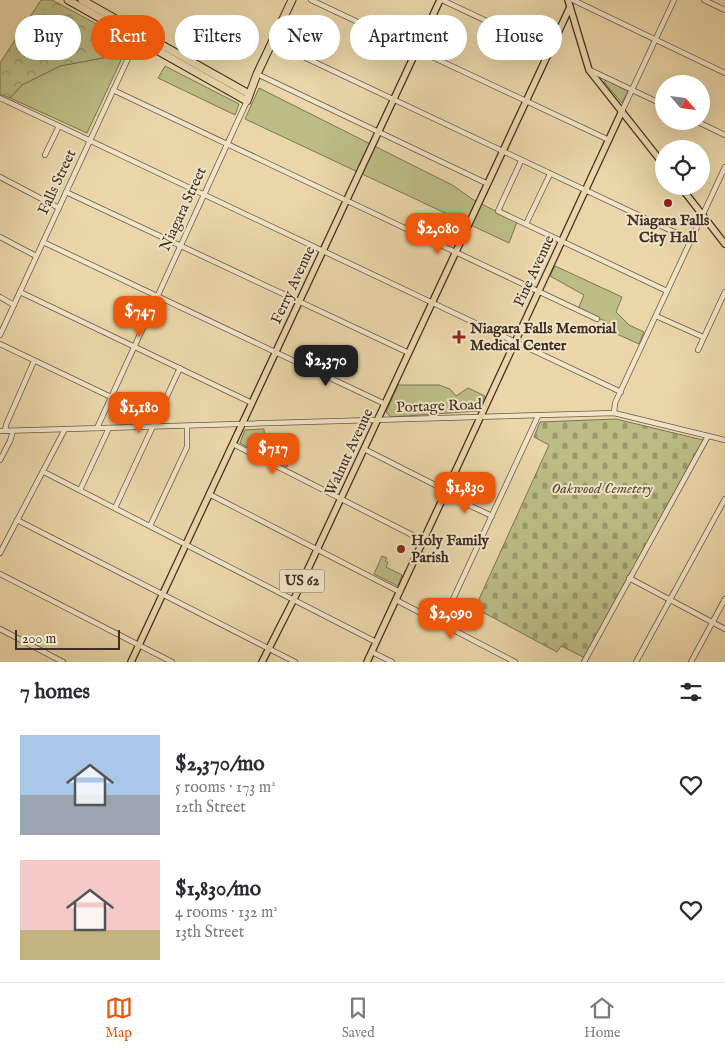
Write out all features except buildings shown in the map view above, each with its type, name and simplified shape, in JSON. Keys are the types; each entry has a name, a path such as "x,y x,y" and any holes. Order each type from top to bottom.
{"highway":[{"path":"68,0 95,15"},
{"path":"82,0 248,97"},
{"name":"Niagara Street","path":"285,15 292,0"},
{"name":"Niagara Street","path":"248,97 269,48"},
{"path":"165,54 248,97"}],"main road":[{"name":"Ferry Avenue","path":"434,15 441,0"},
{"path":"568,0 589,70 655,153"},
{"name":"Walnut Avenue","path":"562,24 570,7"},
{"path":"562,24 570,22 575,25"},
{"name":"Ferry Avenue","path":"131,662 411,60"},
{"name":"Walnut Avenue","path":"262,662 294,600 546,60"},
{"name":"Pine Avenue","path":"367,662 622,111"},
{"path":"687,195 725,244"}],"street":[{"path":"311,0 350,19"},
{"path":"441,0 477,17"},
{"path":"573,0 725,73"},
{"name":"Pine Avenue","path":"622,111 674,0"},
{"path":"704,0 725,10"},
{"name":"Falls Street","path":"0,335 127,60"},
{"path":"310,60 691,240"},
{"path":"437,60 609,140"},
{"path":"589,70 655,101"},
{"path":"257,74 488,184"},
{"path":"113,90 596,319"},
{"name":"Niagara Street","path":"97,428 248,97"},
{"path":"0,98 621,392"},
{"path":"45,155 59,126"},
{"path":"710,128 725,135"},
{"path":"521,161 498,211 668,291"},
{"path":"614,413 615,403 725,166"},
{"path":"526,224 550,174"},
{"path":"0,177 59,208"},
{"path":"66,192 409,353"},
{"path":"0,237 36,256"},
{"path":"43,242 385,404"},
{"path":"20,292 252,403"},
{"path":"698,350 725,292"},
{"path":"0,297 14,305"},
{"path":"656,316 703,337"},
{"path":"0,344 111,397"},
{"path":"3,431 34,361"},
{"path":"115,508 180,368"},
{"name":"Portage Road","path":"3,431 614,413 725,440"},
{"path":"441,624 538,416"},
{"path":"150,526 188,448 187,426"},
{"path":"80,490 109,428"},
{"path":"0,553 65,429"},
{"path":"0,460 13,431"},
{"path":"584,662 708,436"},
{"path":"233,444 424,541"},
{"path":"364,449 492,516"},
{"path":"44,472 376,642"},
{"path":"210,494 400,592"},
{"path":"636,662 725,499"},
{"path":"17,520 295,662"},
{"path":"0,574 172,662"},
{"path":"629,578 725,630"},
{"path":"691,662 725,599"},
{"path":"396,600 515,662"},
{"path":"0,629 63,662"},
{"path":"372,652 392,662"}],"green space":[{"path":"41,0 52,0 80,15 31,15"},
{"path":"81,16 91,21 92,60 60,66 22,85 10,98 0,94 0,63 15,40 15,60 81,60"},
{"path":"92,60 121,60 87,133 10,98 22,85 60,66"},
{"path":"165,66 239,104 235,115 158,78"},
{"path":"606,80 628,91 622,103 604,82"},
{"path":"259,88 454,186 472,199 517,222 509,243 245,119"},
{"path":"555,266 622,297 616,312 629,325 644,332 639,344 601,327 605,321 578,309 584,295 550,276"},
{"path":"398,385 439,385 450,389 456,396 468,388 485,396 478,411 391,417 386,412"},
{"name":"Oakwood Cemetery","path":"616,419 703,440 585,657 561,646 557,652 475,608 549,445 534,437 540,422"},
{"path":"264,429 265,449 278,457 273,457 257,449 274,458 290,458 287,467 240,443 245,430"},
{"path":"382,556 387,558 385,561 388,562 386,567 402,575 398,586 374,574"}],"place":[{"name":"Niagara Falls City Hall","path":"668,203"},
{"name":"Niagara Falls Memorial Medical Center","path":"459,337"},
{"name":"Holy Family Parish","path":"401,549"}]}
